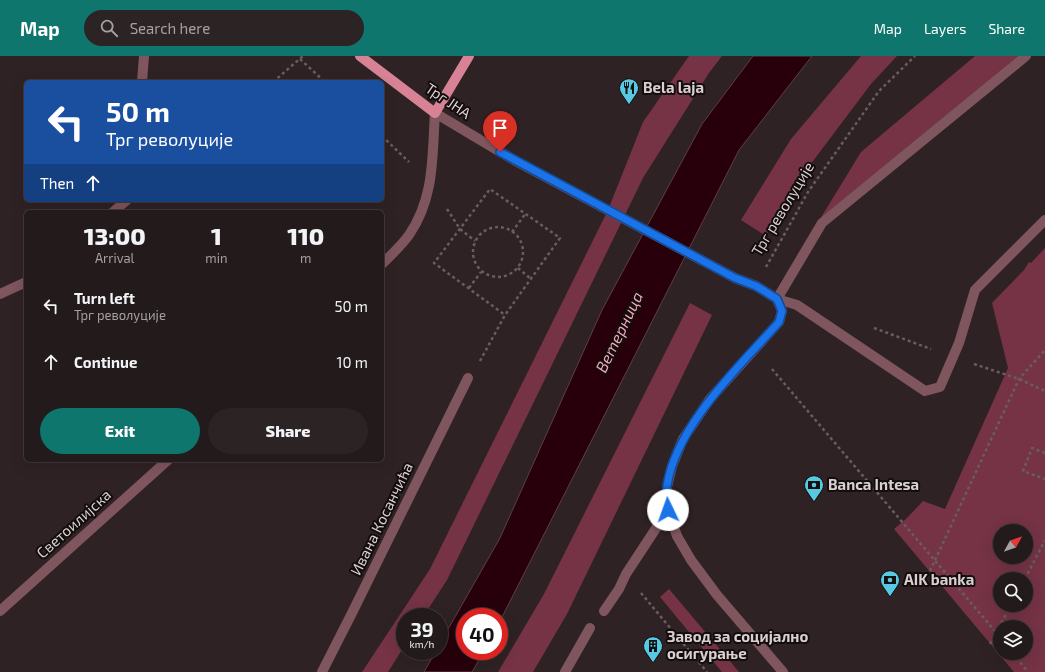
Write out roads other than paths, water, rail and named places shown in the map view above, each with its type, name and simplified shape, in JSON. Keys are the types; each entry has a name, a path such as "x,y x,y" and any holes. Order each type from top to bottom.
{"main road":[{"name":"Трг ЈНА","path":"360,56 435,113"},
{"path":"435,113 469,56"}],"street":[{"path":"142,80 144,56"},
{"path":"777,299 822,223 1026,56"},
{"path":"384,262 409,236 422,213 431,182 435,113"},
{"name":"Трг ЈНА","path":"435,113 507,156 735,278 756,286 777,299"},
{"path":"115,210 125,202"},
{"path":"777,299 797,305 925,391 940,387 959,343 975,290 1045,220"},
{"path":"0,294 24,283"},
{"path":"777,299 782,311 779,322 710,399 683,439 672,466 667,487 668,510 677,536 691,560 717,594 783,672"},
{"name":"Ивана Косанчића","path":"322,672 468,378"},
{"name":"Светоилијска","path":"0,611 166,462"},
{"path":"604,611 626,574 668,510"},
{"path":"565,672 590,628"}],"water":[{"name":"Ветерница","path":"753,56 812,56 739,150 507,608 460,608 500,538 602,310 702,124"},
{"path":"456,615 456,660 479,660 472,672 424,672 431,660 448,660 448,629"}],"place":[{"name":"Bela laja","path":"629,105"},
{"name":"Banca Intesa","path":"814,502"},
{"name":"AIK banka","path":"890,597"},
{"name":"Завод за социјално осигурање","path":"653,663"}]}
